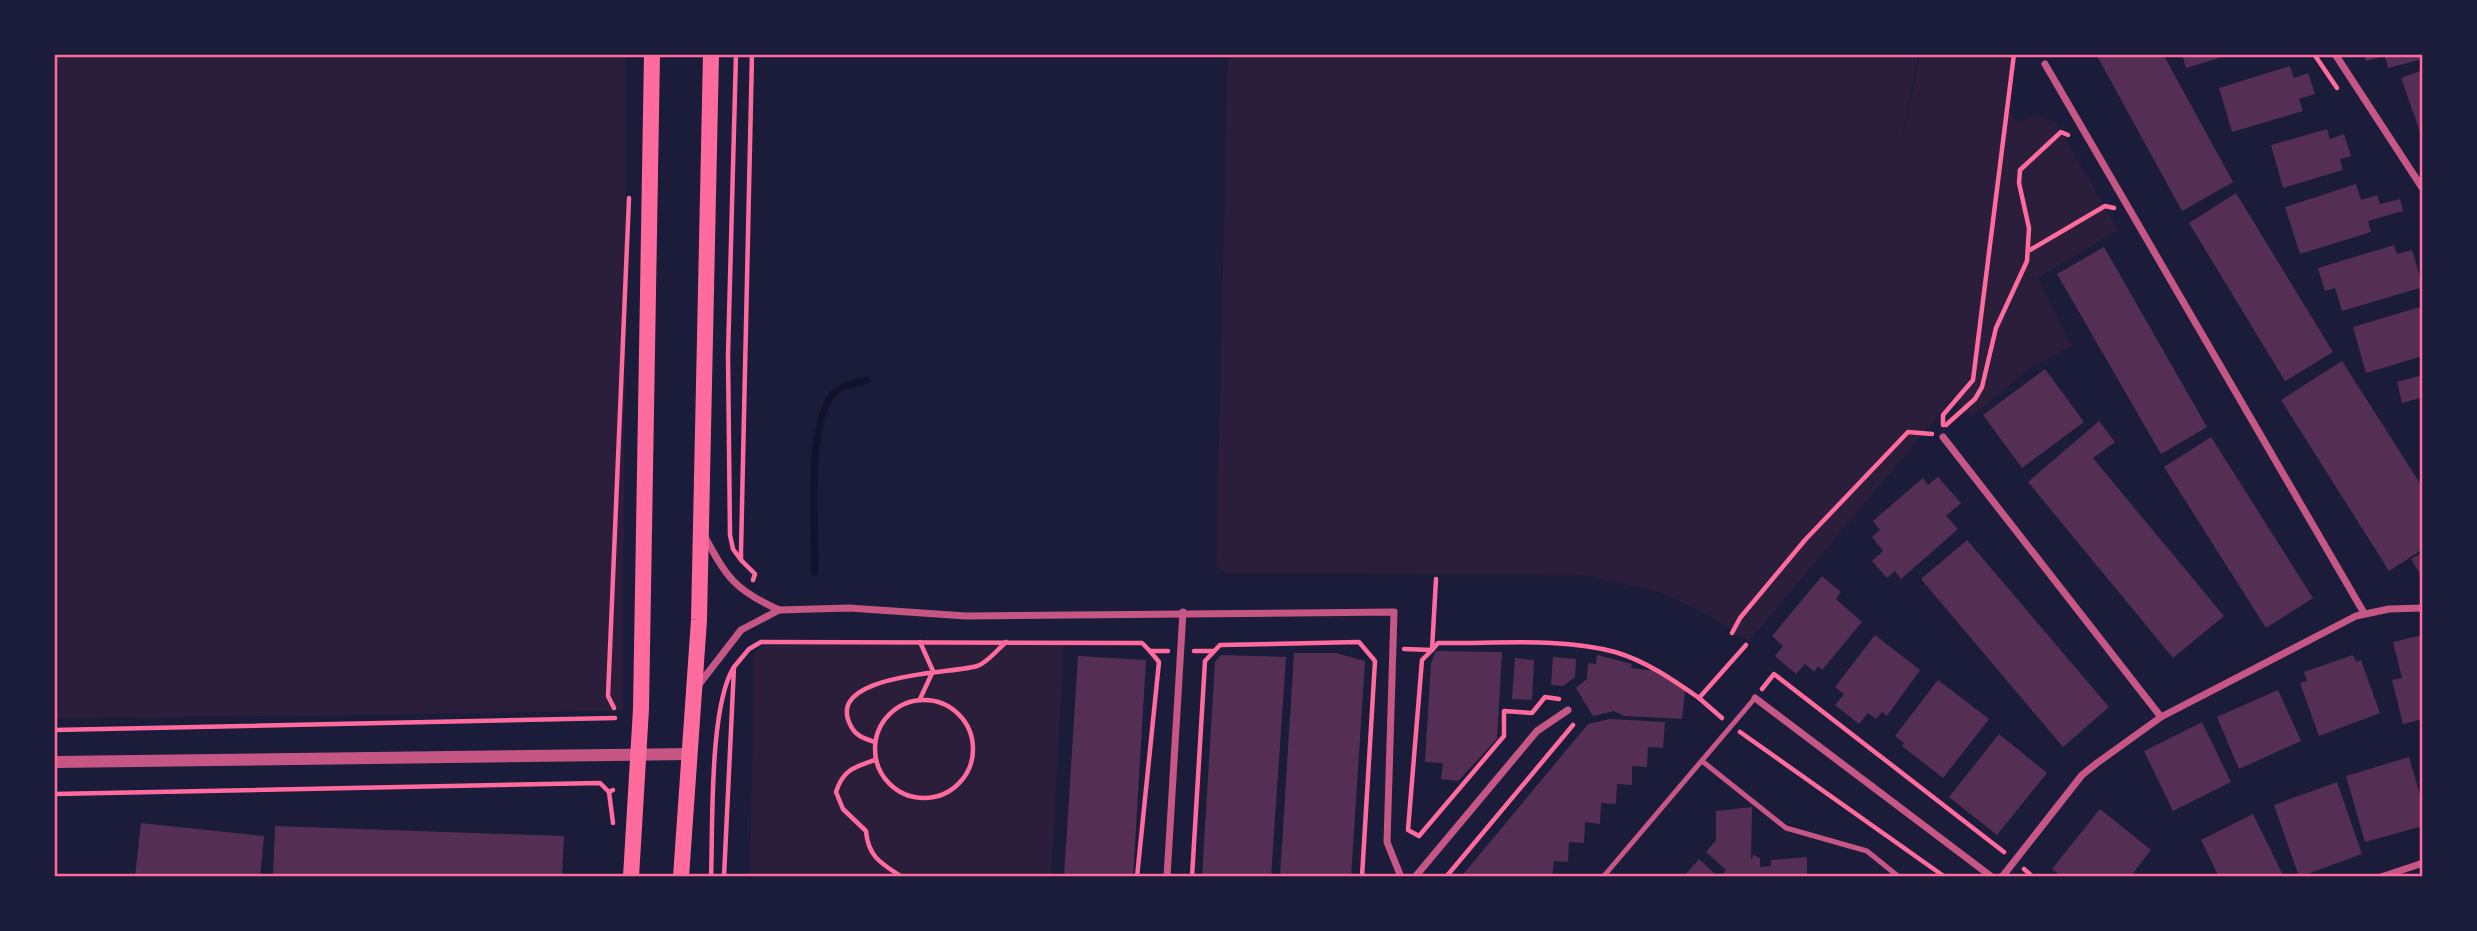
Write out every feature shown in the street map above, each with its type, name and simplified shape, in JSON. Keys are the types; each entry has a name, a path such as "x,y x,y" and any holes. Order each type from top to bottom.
{"main road":[{"path":"631,877 640,753 652,54"},
{"path":"681,877 695,690 701,530 710,54"}],"street":[{"path":"2335,54 2423,189"},
{"path":"2045,64 2364,613"},
{"path":"1942,435 2161,717"},
{"path":"701,530 725,573 747,596 779,610"},
{"path":"695,690 741,629 779,610 849,608 966,616 1394,612 1387,842 1401,877"},
{"path":"2002,877 2082,775 2161,717 2293,646 2364,613 2423,608"},
{"path":"1167,877 1183,612"},
{"path":"1755,698 1992,877"},
{"path":"1415,877 1537,731 1568,710"},
{"path":"54,762 691,754"},
{"path":"2381,877 2423,863"}],"lane":[{"path":"1603,877 1755,698"},
{"path":"1702,761 1786,828 1867,851 1899,877"}],"path":[{"path":"736,54 729,342 730,535 733,549 755,574"},
{"path":"741,560 752,54"},
{"path":"1942,435 1943,415 1973,380 2014,54"},
{"path":"1942,435 1945,426 1975,399 1982,387 1996,328 2029,251 2020,170 2064,132"},
{"path":"614,708 608,696 629,194"},
{"path":"2029,251 2105,206"},
{"path":"1732,633 1740,618 1805,540 1908,432 1942,435"},
{"path":"1432,650 1436,579"},
{"path":"875,742 860,737 849,719 850,704 860,691 879,683 933,671 979,666 1006,641"},
{"path":"710,877 719,715 725,681 749,649 761,642 1006,641 1142,643 1159,662 1137,877"},
{"path":"920,642 933,671 920,699"},
{"path":"1192,877 1205,661 1220,645 1359,642 1375,660 1362,877"},
{"path":"1446,877 1576,722 1561,699 1545,697 1532,713 1504,711 1504,736 1419,836 1408,830 1422,660 1438,643 1568,645 1615,652 1659,671 1699,698 1731,726 1945,877"},
{"path":"1699,698 1746,645"},
{"path":"1364,648 1432,650"},
{"path":"1150,651 1214,651"},
{"path":"724,877 734,667"},
{"path":"1755,698 1774,674 2034,877"},
{"path":"920,699 941,702 960,714 971,733 973,755 965,776 949,792 928,798 906,795 888,783 874,760 875,742 883,721 898,706 920,699"},
{"path":"54,730 615,718"},
{"path":"874,760 849,769 841,776 836,792 843,809 866,831 867,846 876,860 902,877"},
{"path":"54,794 600,783 611,791 614,810 613,837"},
{"path":"2018,877 2032,858"}],"shaded area":[{"path":"54,54 626,54 623,711 54,719"},
{"path":"1228,54 1918,54 1900,151 1920,54 2012,54 2005,103 2017,123 2032,116 2055,121 2118,230 2038,278 2072,346 2032,367 1971,417 1953,398 1750,640 1742,638 1714,618 1660,592 1584,575 1226,574 1216,564"},
{"path":"763,645 1064,645 1051,877 750,877 754,653"}],"building":[{"path":"2096,54 2163,54 2233,182 2182,211"},
{"path":"2182,54 2229,54 2229,55 2186,68"},
{"path":"2364,54 2423,54 2423,59 2388,68 2385,56 2366,61"},
{"path":"2290,66 2294,78 2308,73 2315,94 2299,99 2303,111 2232,132 2219,88"},
{"path":"2423,70 2423,131 2420,132 2401,78"},
{"path":"2327,129 2330,139 2344,134 2351,156 2340,159 2343,170 2283,188 2271,145"},
{"path":"2356,184 2361,200 2377,195 2380,204 2400,199 2403,211 2368,221 2371,232 2300,254 2285,207"},
{"path":"2236,193 2333,352 2285,381 2189,223"},
{"path":"2394,245 2397,254 2412,250 2423,287 2342,311 2335,288 2325,291 2318,268"},
{"path":"2104,247 2207,427 2161,454 2057,274"},
{"path":"2423,306 2423,356 2366,373 2353,327"},
{"path":"2342,361 2423,488 2423,549 2389,571 2281,400"},
{"path":"2045,369 2084,422 2022,468 1983,415"},
{"path":"2423,375 2423,405 2420,398 2402,403 2397,382"},
{"path":"2099,421 2115,442 2093,458 2224,616 2173,658 2028,482"},
{"path":"2211,437 2313,598 2266,628 2164,467"},
{"path":"1938,477 1961,503 1946,516 1958,529 1901,579 1895,571 1887,578 1872,561 1883,551 1872,537 1880,530 1873,521 1923,478 1928,485"},
{"path":"1967,540 2109,707 2063,747 1921,579"},
{"path":"2423,552 2423,579 2411,559"},
{"path":"1822,576 1841,592 1836,599 1862,622 1822,670 1818,666 1814,672 1805,664 1796,674 1775,656 1783,646 1772,636"},
{"path":"1875,635 1920,670 1887,716 1882,712 1876,719 1868,713 1859,724 1835,705 1844,694 1835,687"},
{"path":"2423,635 2423,719 2403,724 2392,680 2402,678 2393,642"},
{"path":"1436,651 1502,652 1497,739 1458,781 1441,779 1443,763 1425,762 1431,663"},
{"path":"1294,653 1336,653 1365,661 1351,877 1280,877"},
{"path":"1221,655 1286,657 1271,877 1202,877 1215,662"},
{"path":"1597,655 1632,664 1631,668 1656,671 1685,691 1682,719 1624,716 1614,711 1593,716 1576,688 1587,679 1588,663 1596,664"},
{"path":"2353,655 2356,662 2361,660 2380,713 2319,736 2300,683 2307,681 2304,672"},
{"path":"1078,656 1146,660 1133,877 1064,877"},
{"path":"1553,657 1576,659 1575,677 1563,686 1551,685"},
{"path":"1515,658 1534,660 1532,700 1512,699"},
{"path":"1938,680 1989,719 1943,778 1902,746 1904,743 1895,736"},
{"path":"2278,690 2301,741 2239,769 2217,717"},
{"path":"1610,719 1665,722 1663,748 1648,747 1647,767 1632,766 1632,785 1617,784 1616,804 1601,803 1600,824 1585,822 1584,843 1569,842 1568,862 1554,861 1552,877 1461,877 1588,724"},
{"path":"2202,722 2231,782 2173,811 2144,751"},
{"path":"1999,734 2047,773 1997,835 1949,797"},
{"path":"2409,757 2423,805 2423,826 2365,842 2346,776"},
{"path":"2337,782 2362,854 2299,877 2274,805"},
{"path":"1752,807 1751,859 1754,855 1760,858 1760,867 1771,866 1771,860 1807,857 1807,877 1720,877 1726,870 1706,852 1716,840 1716,811"},
{"path":"2100,809 2151,850 2130,877 2062,877 2052,869"},
{"path":"2253,814 2284,877 2219,877 2201,840"},
{"path":"141,823 264,836 260,877 135,877"},
{"path":"275,826 564,836 562,877 273,877"},
{"path":"1699,859 1718,877 1662,877 1662,874 1686,874"}],"waterway":[{"path":"815,572 813,504 820,425 826,405 836,391 867,380"}]}
